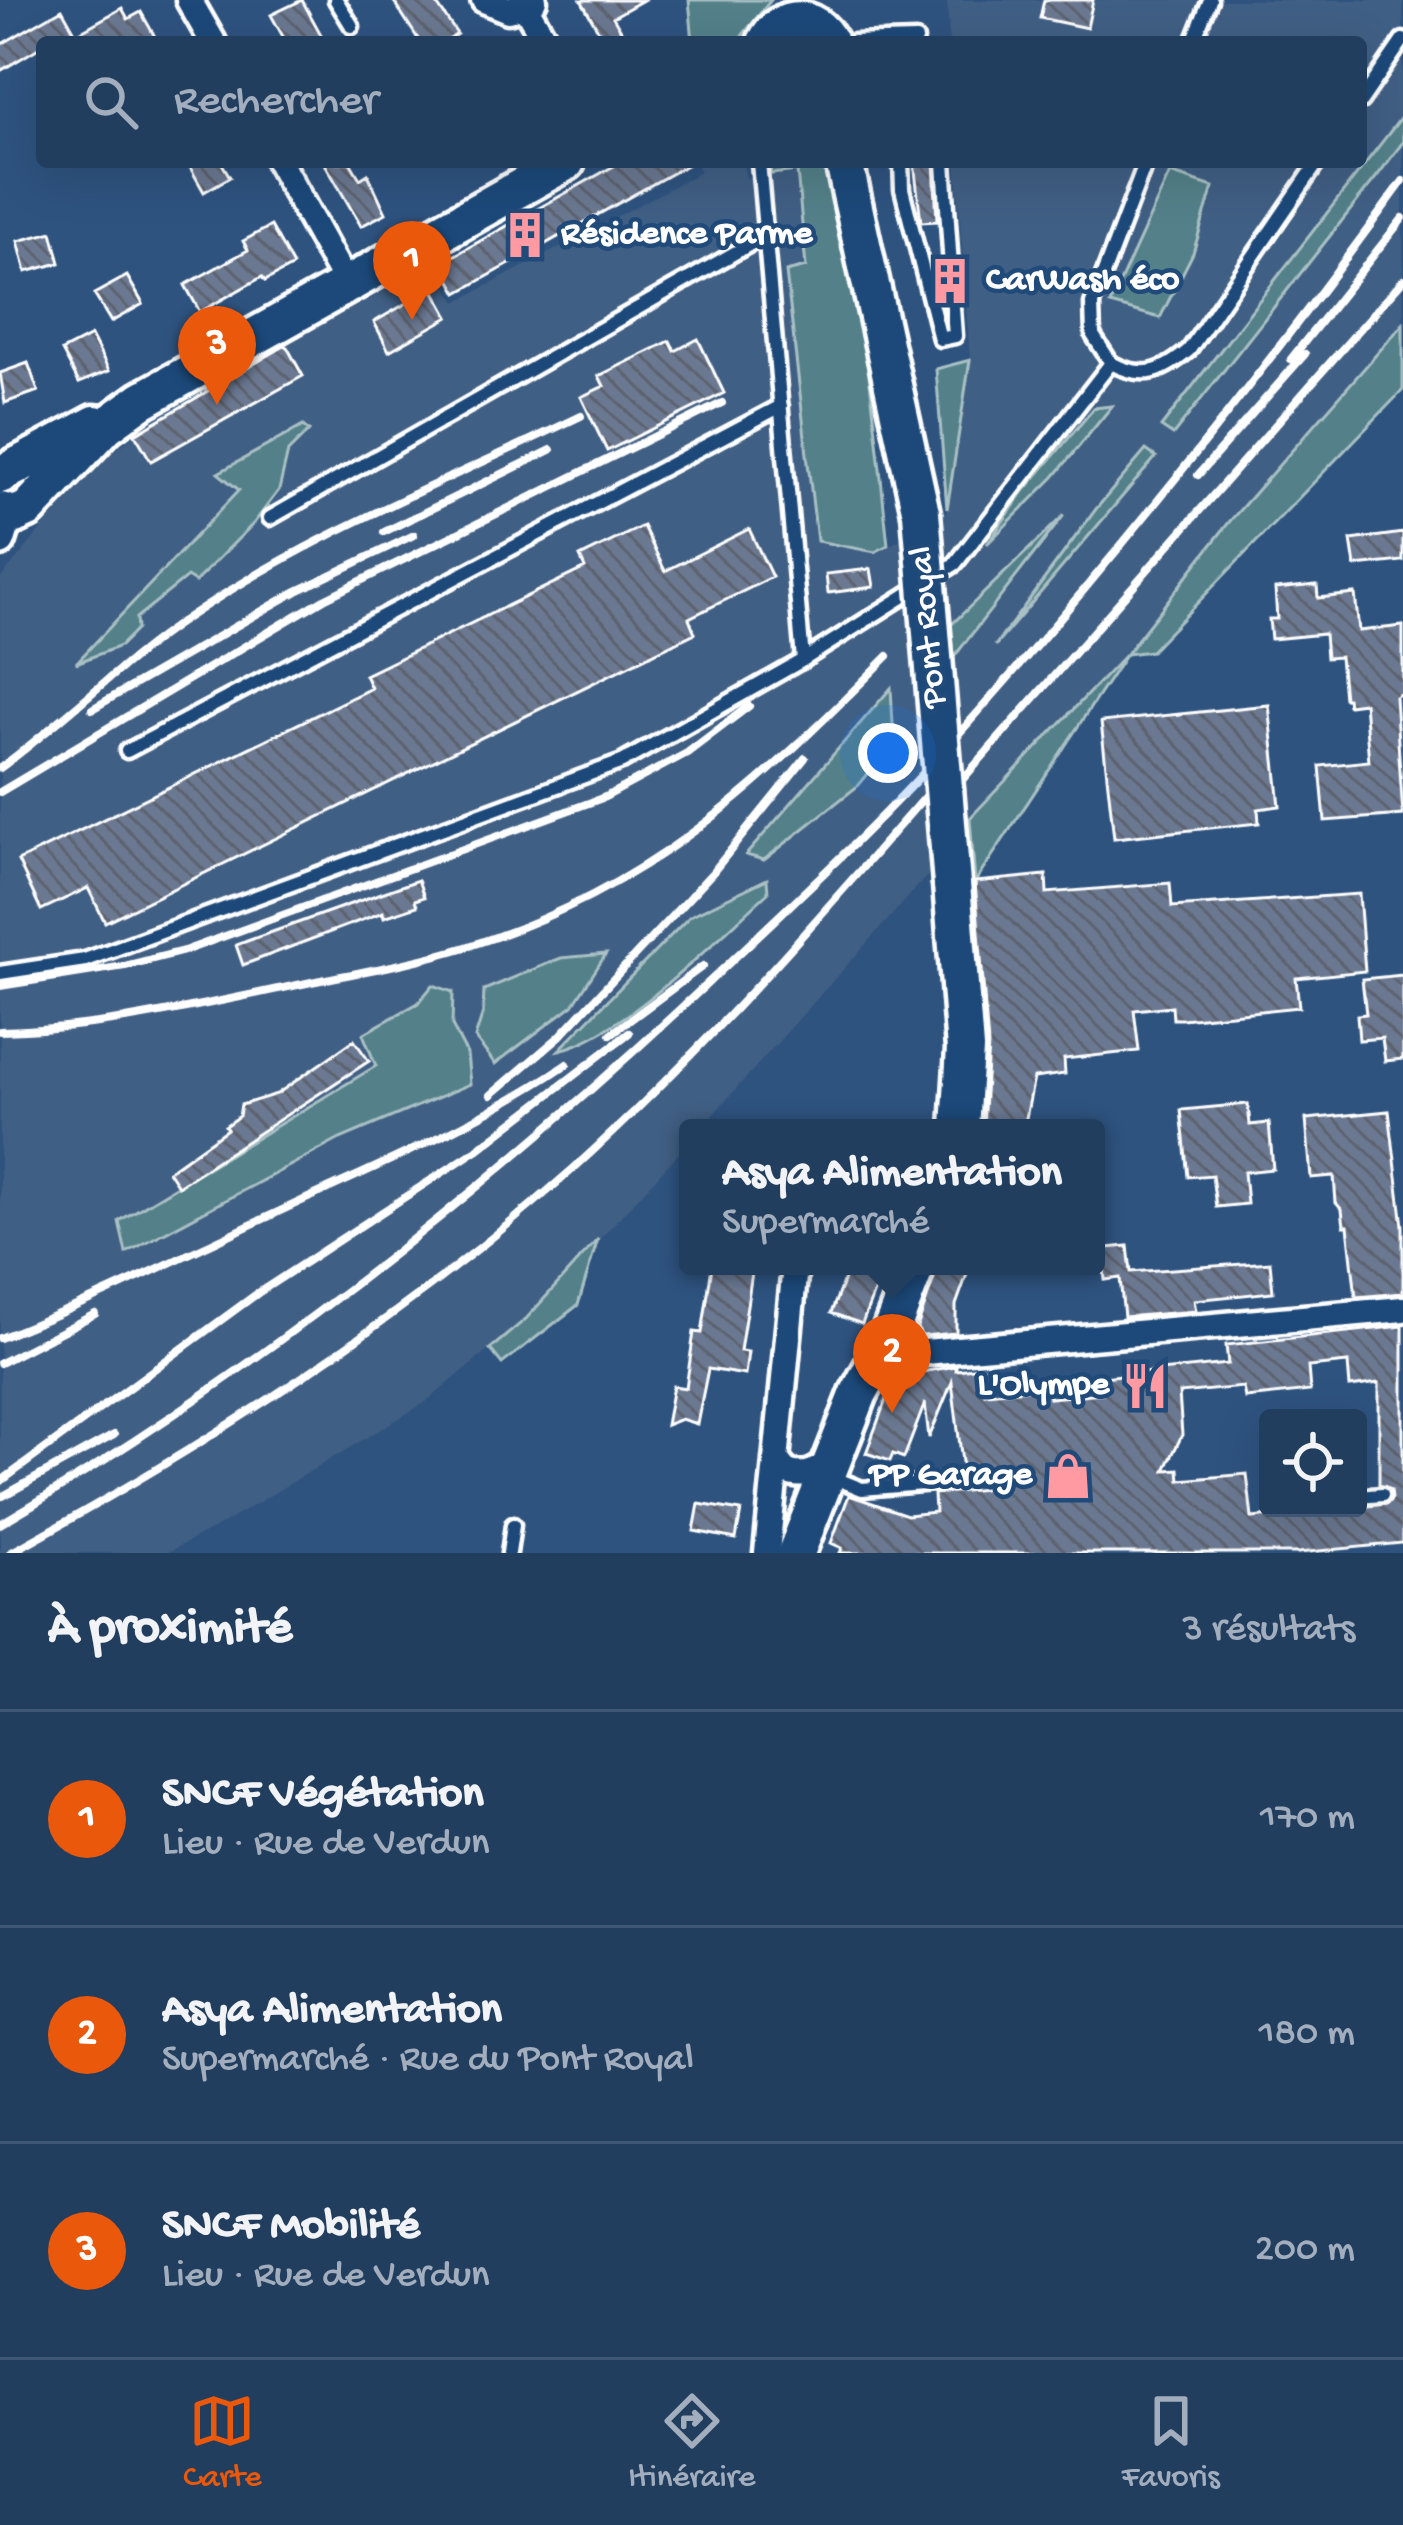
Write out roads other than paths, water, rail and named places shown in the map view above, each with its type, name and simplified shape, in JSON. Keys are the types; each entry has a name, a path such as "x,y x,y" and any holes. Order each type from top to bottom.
{"main road":[{"path":"773,29 799,20 830,29"},
{"path":"5,473 63,439 120,414 555,168"},
{"path":"845,168 910,453"},
{"path":"863,168 904,338 910,453"},
{"path":"10,517 120,414"},
{"name":"Pont Royal","path":"910,453 921,513 965,1049 961,1119"},
{"path":"5,473 30,479 35,492 10,517"},
{"path":"796,1553 912,1275"}],"street":[{"path":"189,0 210,36"},
{"path":"484,0 502,9 530,3 544,36"},
{"path":"282,168 347,285"},
{"path":"767,1553 794,1275"},
{"path":"880,1356 1403,1309"},
{"path":"776,1459 785,1471 801,1475 831,1465"}],"lane":[{"path":"336,0 352,26"},
{"path":"1195,36 1210,0"},
{"path":"830,29 881,36"},
{"path":"1367,91 1403,40"},
{"path":"760,168 803,660"},
{"path":"901,168 902,188 940,339 955,335 952,294"},
{"path":"944,168 951,267"},
{"path":"1144,168 1092,304 1093,335 1111,363 1141,375 1170,366 1189,350 1314,168"},
{"path":"270,518 766,235"},
{"path":"0,973 85,960 622,762 803,660 955,564 1111,363"},
{"path":"128,751 781,406"},
{"path":"831,1465 862,1489 958,1481"},
{"path":"1367,1496 1382,1495"},
{"path":"509,1553 513,1525"}],"railway":[{"path":"0,1524 189,1404 370,1273 543,1132 820,877 927,769 1113,555 1403,181"},
{"path":"1291,359 1403,218"},
{"path":"933,813 1403,280"},
{"path":"1198,475 1305,354"},
{"path":"0,792 324,599 722,403"},
{"path":"0,768 162,635 233,588 380,510 581,416"},
{"path":"384,532 551,450"},
{"path":"92,709 297,591 414,535"},
{"path":"0,1031 109,1021 216,1002 422,959 532,923 646,864 696,830 792,750 888,656"},
{"path":"0,986 125,966 184,951 605,797 687,753 749,706"},
{"path":"491,1095 560,1036 713,872 805,758"},
{"path":"10,1553 158,1468 302,1377 508,1225 622,1123 717,1028 941,778"},
{"path":"611,1034 703,966"},
{"path":"0,1482 258,1293 477,1150 629,1033"},
{"path":"0,1338 424,1145 567,1064"},
{"path":"0,1363 95,1314"},
{"path":"3,1496 114,1435"}],"place":[{"name":"Résidence Parme","path":"525,235"},
{"name":"CarWash éco","path":"950,281"},
{"name":"SNCF Végétation","path":"412,320"},
{"name":"SNCF Mobilité","path":"217,405"},
{"name":"L'Olympe","path":"1145,1386"},
{"name":"Asya Alimentation","path":"892,1413"},
{"name":"PP Garage","path":"1068,1476"}]}
